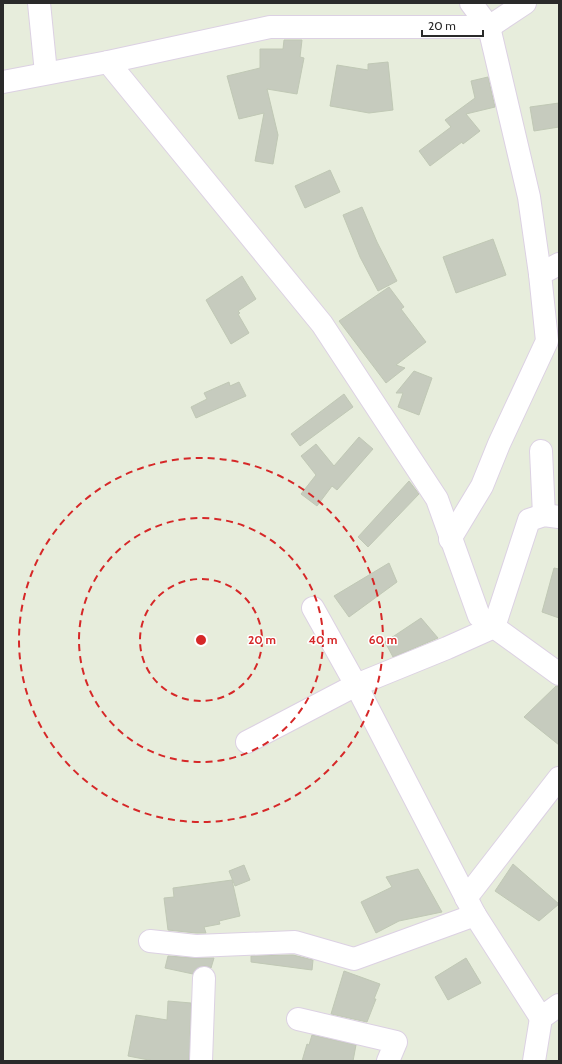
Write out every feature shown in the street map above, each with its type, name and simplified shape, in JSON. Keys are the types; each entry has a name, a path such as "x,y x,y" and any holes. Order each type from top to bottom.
{"street":[{"path":"39,3 46,73"},
{"path":"450,539 482,486 498,444 553,341 540,274 529,196 489,27 471,3"},
{"path":"3,82 108,62 270,26 489,27 525,3"},
{"path":"108,62 322,324 437,499 450,539 480,616 559,674"},
{"path":"540,274 559,264"},
{"path":"247,742 356,685 494,627 529,520 551,516 541,451"},
{"path":"314,608 356,685 471,906 541,1018 534,1061"},
{"path":"150,941 196,946 295,942 354,959 471,906 559,778"},
{"path":"201,1061 204,978"},
{"path":"541,1018 559,1005"},
{"path":"298,1019 396,1042 388,1061"}],"building":[{"path":"284,40 302,40 300,57 304,58 297,94 267,89 278,135 273,164 255,161 264,113 239,119 227,76 260,68 260,49 283,49"},
{"path":"388,62 393,110 369,113 330,106 337,65 368,70 368,64"},
{"path":"488,77 495,107 466,114 480,131 463,144 462,142 430,166 419,151 451,127 445,120 475,98 471,81"},
{"path":"559,103 559,127 534,131 530,107"},
{"path":"330,170 340,192 305,208 295,186"},
{"path":"362,207 377,242 397,281 378,291 360,257 343,215"},
{"path":"493,239 506,275 456,293 443,257"},
{"path":"242,276 256,299 238,311 240,313 238,314 249,333 231,344 206,300"},
{"path":"389,287 404,307 401,309 426,342 396,365 405,368 386,383 339,321"},
{"path":"414,371 432,378 419,415 398,407 403,393 396,393"},
{"path":"229,382 230,386 239,382 246,396 196,418 191,407 207,399 204,393"},
{"path":"344,394 353,407 300,446 291,434"},
{"path":"359,437 373,449 337,490 332,486 317,506 301,494 316,475 301,456 316,444 334,466"},
{"path":"409,481 419,494 368,547 358,537"},
{"path":"389,563 397,582 349,617 334,596"},
{"path":"554,568 559,569 559,618 542,612"},
{"path":"421,618 438,638 393,657 385,642"},
{"path":"556,686 559,686 559,745 524,717"},
{"path":"513,864 559,904 539,921 495,891"},
{"path":"244,865 250,880 235,886 229,871"},
{"path":"418,869 442,912 399,921 376,933 361,902 392,887 386,877"},
{"path":"232,880 240,916 219,921 220,924 204,927 206,933 168,930 164,898 174,897 173,888"},
{"path":"293,955 313,960 312,970 251,962 251,956"},
{"path":"168,956 214,958 211,968 205,966 199,967 193,974 165,968"},
{"path":"466,958 481,983 448,1000 435,977"},
{"path":"344,971 380,984 367,1022 331,1014"},
{"path":"168,1001 191,1003 189,1061 154,1061 128,1056 136,1015 167,1020"},
{"path":"312,1035 356,1045 353,1061 302,1061 307,1044 309,1045"}]}
